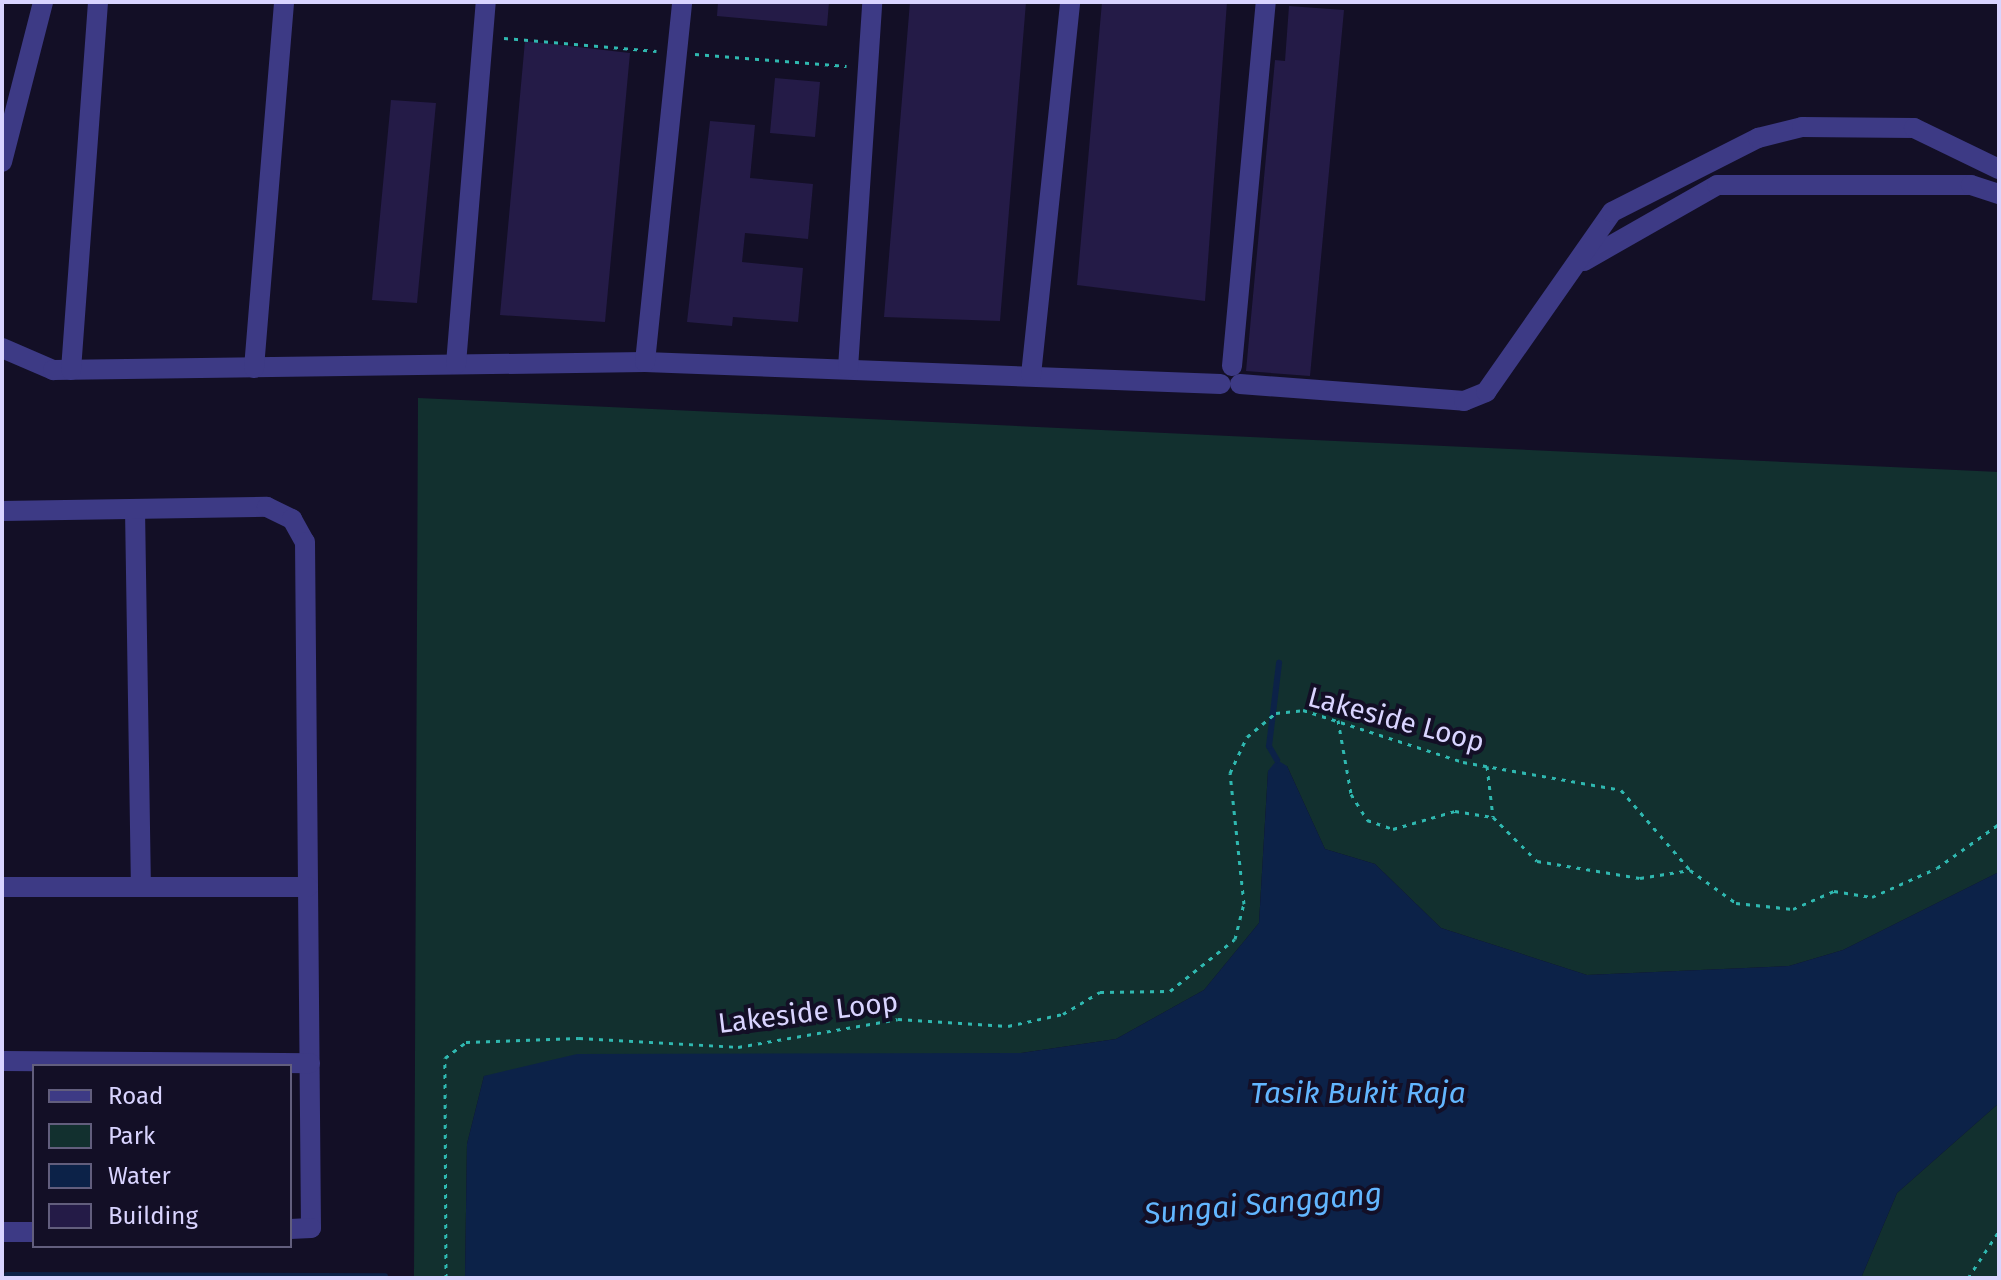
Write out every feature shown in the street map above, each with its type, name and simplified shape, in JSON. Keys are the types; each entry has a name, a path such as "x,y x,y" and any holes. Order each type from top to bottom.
{"street":[{"path":"2,162 43,2"},
{"path":"71,370 98,2"},
{"path":"254,368 284,2"},
{"path":"456,364 486,2"},
{"path":"645,362 682,2"},
{"path":"848,368 872,2"},
{"path":"1031,375 1070,2"},
{"path":"1231,378 1266,2"},
{"path":"2,348 16,359 71,370 645,362 1031,375 1231,378 1464,401 1501,377 1584,261 1597,230 1633,196 1758,138 1802,127 1914,128 1999,169"},
{"path":"1584,261 1717,185 1971,185 1999,194"},
{"path":"2,511 267,507 292,519 305,542 311,1228 292,1229"},
{"path":"135,509 141,887"},
{"path":"2,887 308,887"},
{"path":"2,1061 310,1063"},
{"path":"2,1232 32,1232"}],"path":[{"path":"484,36 870,68"},
{"name":"Lakeside Loop","path":"446,1278 445,1058 466,1042 579,1038 738,1047 898,1019 1008,1026 1063,1014 1100,992 1170,991 1235,939 1244,904 1230,773 1247,737 1276,713 1303,710 1487,766 1621,790 1690,870 1736,903 1793,909 1834,891 1872,897 1937,868 1999,824"},
{"path":"1338,720 1351,794 1367,820 1393,829 1455,811 1493,817 1537,861 1640,878 1690,870"},
{"path":"1487,766 1493,817"},
{"path":"1968,1278 1999,1231"}],"green space":[{"path":"418,398 1999,472 1999,872 1843,950 1789,966 1587,975 1441,928 1375,864 1325,849 1287,766 1268,771 1259,923 1204,990 1116,1039 1021,1053 734,1059 484,1076 467,1144 465,1278 414,1278"},
{"path":"1999,1103 1999,1278 1861,1278 1897,1193"}],"water":[{"name":"Tasik Bukit Raja","path":"1277,760 1287,766 1325,849 1375,864 1441,928 1587,975 1789,966 1843,950 1999,872 1999,1103 1897,1193 1861,1278 465,1278 467,1144 484,1076 577,1054 1021,1053 1116,1039 1204,990 1259,923 1268,771"}],"building":[{"path":"718,2 829,2 827,26 717,16"},
{"path":"910,2 1026,2 1000,321 884,317"},
{"path":"1102,2 1227,2 1205,301 1077,285"},
{"path":"1289,6 1344,10 1310,376 1246,371 1275,60 1285,61"},
{"path":"525,41 630,53 605,322 500,315"},
{"path":"775,78 820,82 815,137 770,133"},
{"path":"391,100 436,103 417,303 372,300"},
{"path":"710,121 755,125 750,178 813,184 808,239 745,233 742,262 803,268 798,322 733,317 732,326 687,322"}],"waterway":[{"path":"1277,760 1269,746 1279,663"},
{"name":"Sungai Sanggang","path":"7,1275 385,1276"}]}
